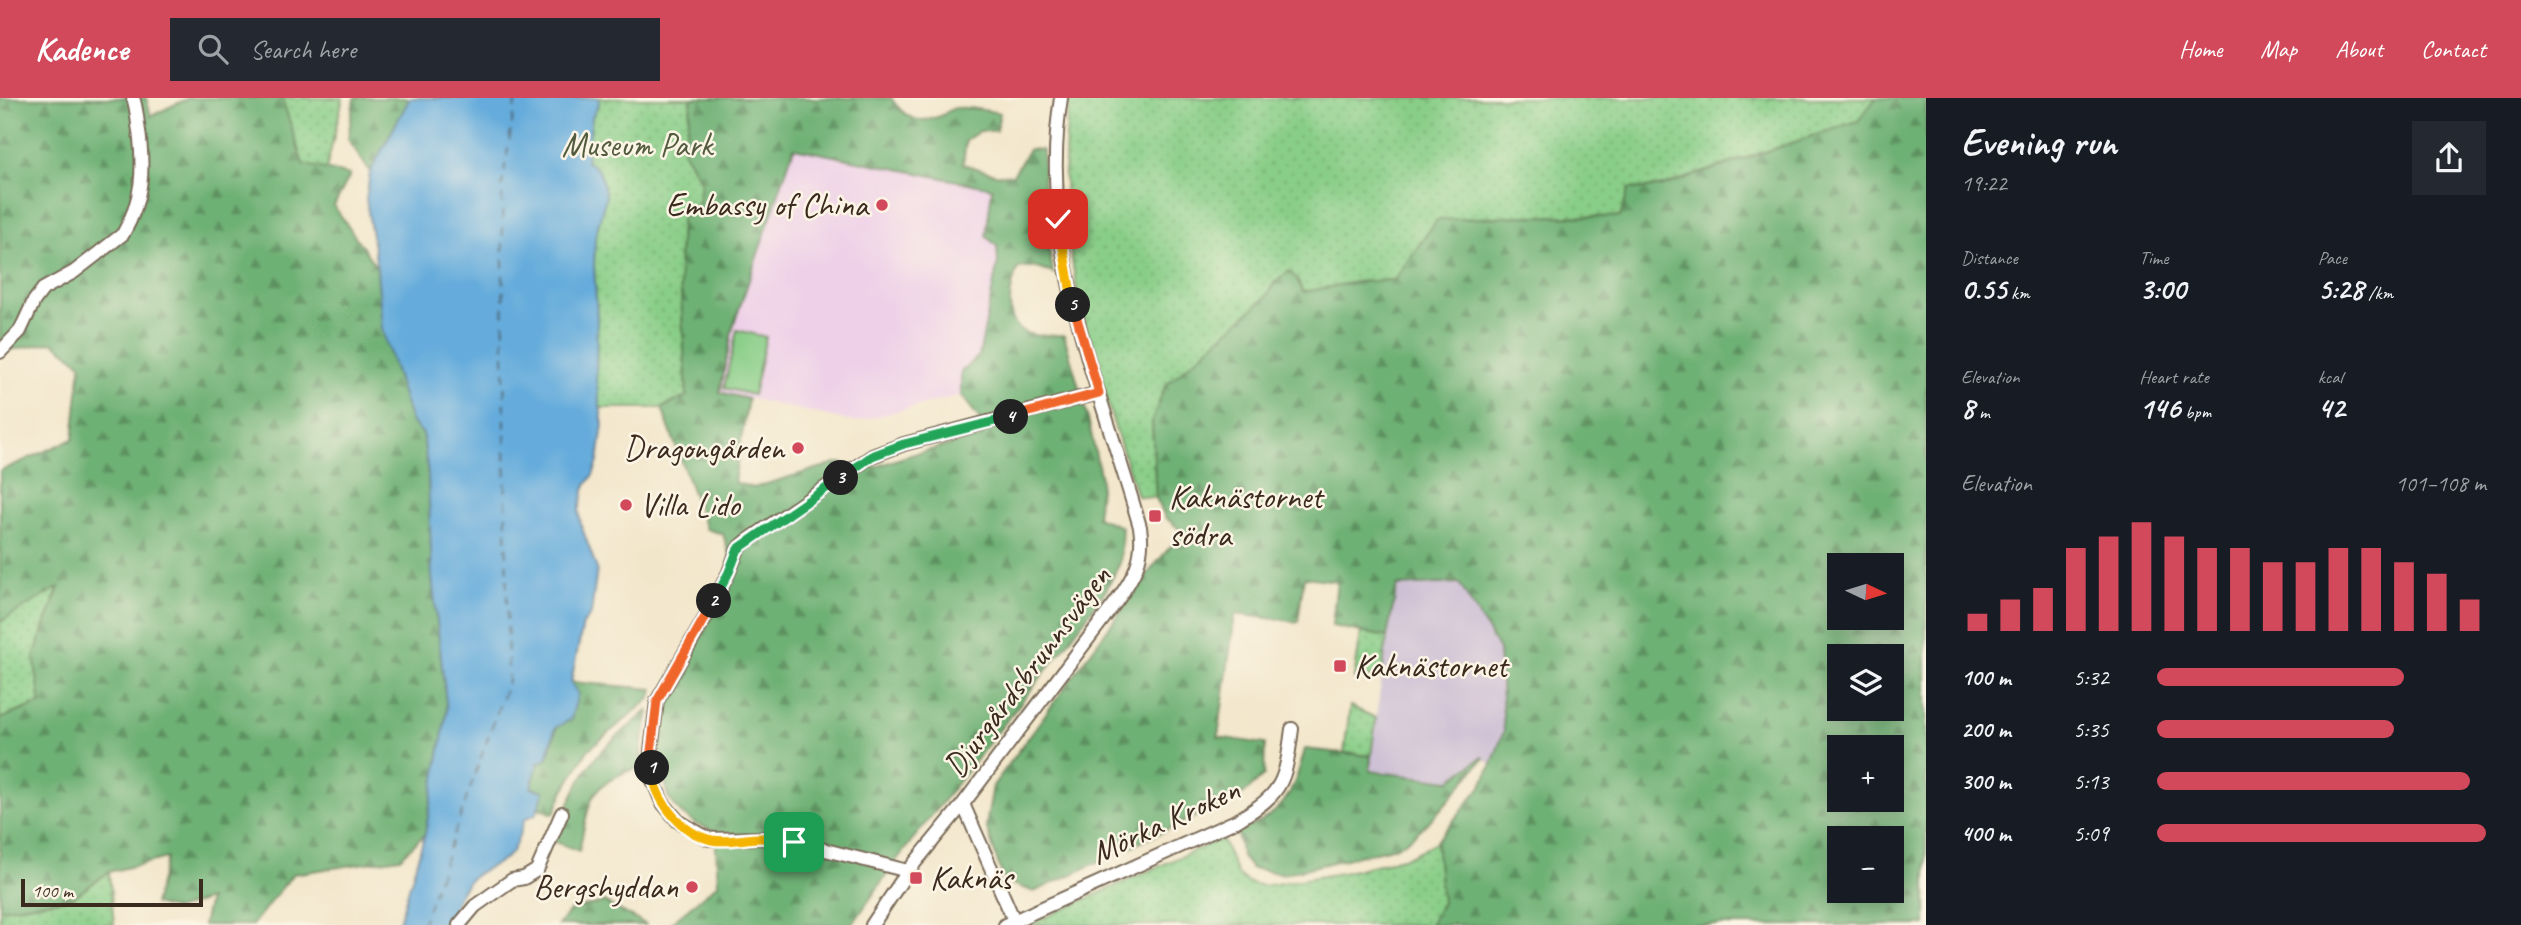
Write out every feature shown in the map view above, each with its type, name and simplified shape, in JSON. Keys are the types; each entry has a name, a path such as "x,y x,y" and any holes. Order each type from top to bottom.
{"street":[{"path":"0,352 20,331 34,301 43,289 74,272 123,234 136,204 143,173 133,98"},
{"name":"Djurgårdsbrunnsvägen","path":"872,925 908,871 963,804 1116,602 1138,568 1143,540 1072,298 1058,219 1056,146 1061,98"},
{"path":"908,871 794,842 762,838 719,841 691,830 678,821 662,802 653,778 651,751 657,701 712,606 738,549 747,541 872,456 904,444 1099,393"},
{"name":"Mörka Kroken","path":"1012,924 1238,820 1265,804 1284,778 1292,729"},
{"path":"963,804 1012,924"},
{"path":"459,925 475,906 512,880 537,870 562,813"}],"shaded area":[{"path":"794,147 992,188 998,262 979,356 961,372 961,395 855,422 720,392 733,327"},
{"path":"1459,583 1499,650 1504,731 1492,764 1481,757 1450,781 1369,771 1397,585"}],"green space":[{"path":"0,98 146,98 151,116 188,98 282,98 303,164 350,175 334,206 377,268 382,329 411,421 423,434 428,474 432,577 447,711 425,834 400,858 293,874 252,925 203,925 209,899 176,910 154,904 167,858 109,872 72,898 0,909 0,719 41,703 34,656 59,587 0,622 0,471 73,439 81,364 53,342 0,352"},
{"path":"249,98 343,98 319,199"},
{"path":"354,98 410,98 370,172 348,139"},
{"name":"Museum Park","path":"599,98 692,98 684,152 701,181 699,201 681,221 679,262 687,396 662,408 599,408 594,265 595,238 606,196 585,162 592,117"},
{"path":"692,98 891,98 907,115 919,120 933,118 954,108 978,109 1000,113 996,131 980,131 966,140 963,164 995,174 1013,175 1029,149 1043,150 1044,222 1053,273 1034,267 1018,268 1011,291 1010,309 1015,324 1025,333 1064,335 1088,419 1101,479 1097,517 1122,527 1120,563 1106,590 1067,644 899,857 852,925 668,925 718,884 715,831 696,824 680,812 668,797 659,750 663,710 727,589 733,567 723,534 706,529 662,408 687,396 679,262 681,220 699,201 701,181 684,152","holes":["794,148 992,188 986,236 997,246 998,262 979,356 961,372 961,395 979,418 982,437 910,455 875,467 836,463 753,488 734,482 748,399 720,392 733,327"]},
{"path":"1070,98 1876,98 1858,121 1659,187 1629,189 1621,217 1522,216 1437,220 1395,280 1356,282 1303,293 1297,279 1275,282 1266,297 1152,421 1156,498 1137,496 1105,397 1079,300 1066,202 1065,151"},
{"path":"1876,98 1926,98 1926,925 1430,925 1442,902 1436,842 1480,788 1504,731 1499,650 1459,583 1397,586 1387,637 1332,626 1337,581 1304,577 1298,622 1235,614 1218,737 1265,744 1264,775 1244,794 1034,892 1004,881 986,826 993,786 1153,567 1183,532 1165,517 1156,498 1152,421 1165,386 1266,297 1275,282 1289,271 1297,279 1303,292 1356,282 1394,280 1437,220 1522,216 1620,217 1629,189 1660,187 1858,121"},
{"path":"737,330 766,337 753,395 724,388"},
{"path":"59,586 34,656 41,703 0,719 0,622"},
{"path":"1361,632 1387,637 1382,675 1354,679"},
{"path":"571,682 653,689 651,698 588,750 563,792 554,814 538,808 544,791 531,789 538,763 547,759"},
{"path":"1350,706 1376,718 1371,756 1344,753"},
{"path":"648,710 641,748 644,767 615,777 597,791 589,808 579,851 553,841 575,790 592,762"},
{"path":"1305,749 1371,756 1370,771 1449,781 1484,758 1431,819 1396,847 1283,874 1251,868 1242,857 1237,832 1266,818 1284,801 1296,780"},
{"path":"1222,838 1237,874 1247,882 1263,886 1347,872 1410,856 1436,842 1464,925 1028,925"},
{"path":"109,872 114,925 0,925 0,909 72,898"},
{"path":"604,902 647,925 558,925 571,910"}],"water":[{"path":"410,98 599,98 592,117 586,162 600,173 606,196 595,238 594,265 596,380 603,425 598,462 585,487 579,511 581,525 597,569 591,614 583,624 571,682 578,694 571,719 555,728 547,759 538,763 531,788 544,791 536,814 525,819 510,854 475,875 464,887 449,925 398,925 425,834 447,711 432,577 428,474 423,434 411,421 382,329 377,268 366,199 370,172"}],"ferry route":[{"path":"422,925 508,681 502,186 516,98"}],"place":[{"name":"Embassy of China","path":"882,205"},
{"name":"Dragongården","path":"798,448"},
{"name":"Villa Lido","path":"626,505"},
{"name":"Kaknästornet södra","path":"1155,516"},
{"name":"Kaknästornet","path":"1340,666"},
{"name":"Kaknäs","path":"916,878"},
{"name":"Bergshyddan","path":"692,887"}],"route":[{"path":"794,842 762,838 719,841 709,839 678,821 662,802 653,778 651,751 657,701 712,606 738,549 747,541 872,456 904,444 1099,393 1081,337 1064,262 1058,219"}]}
